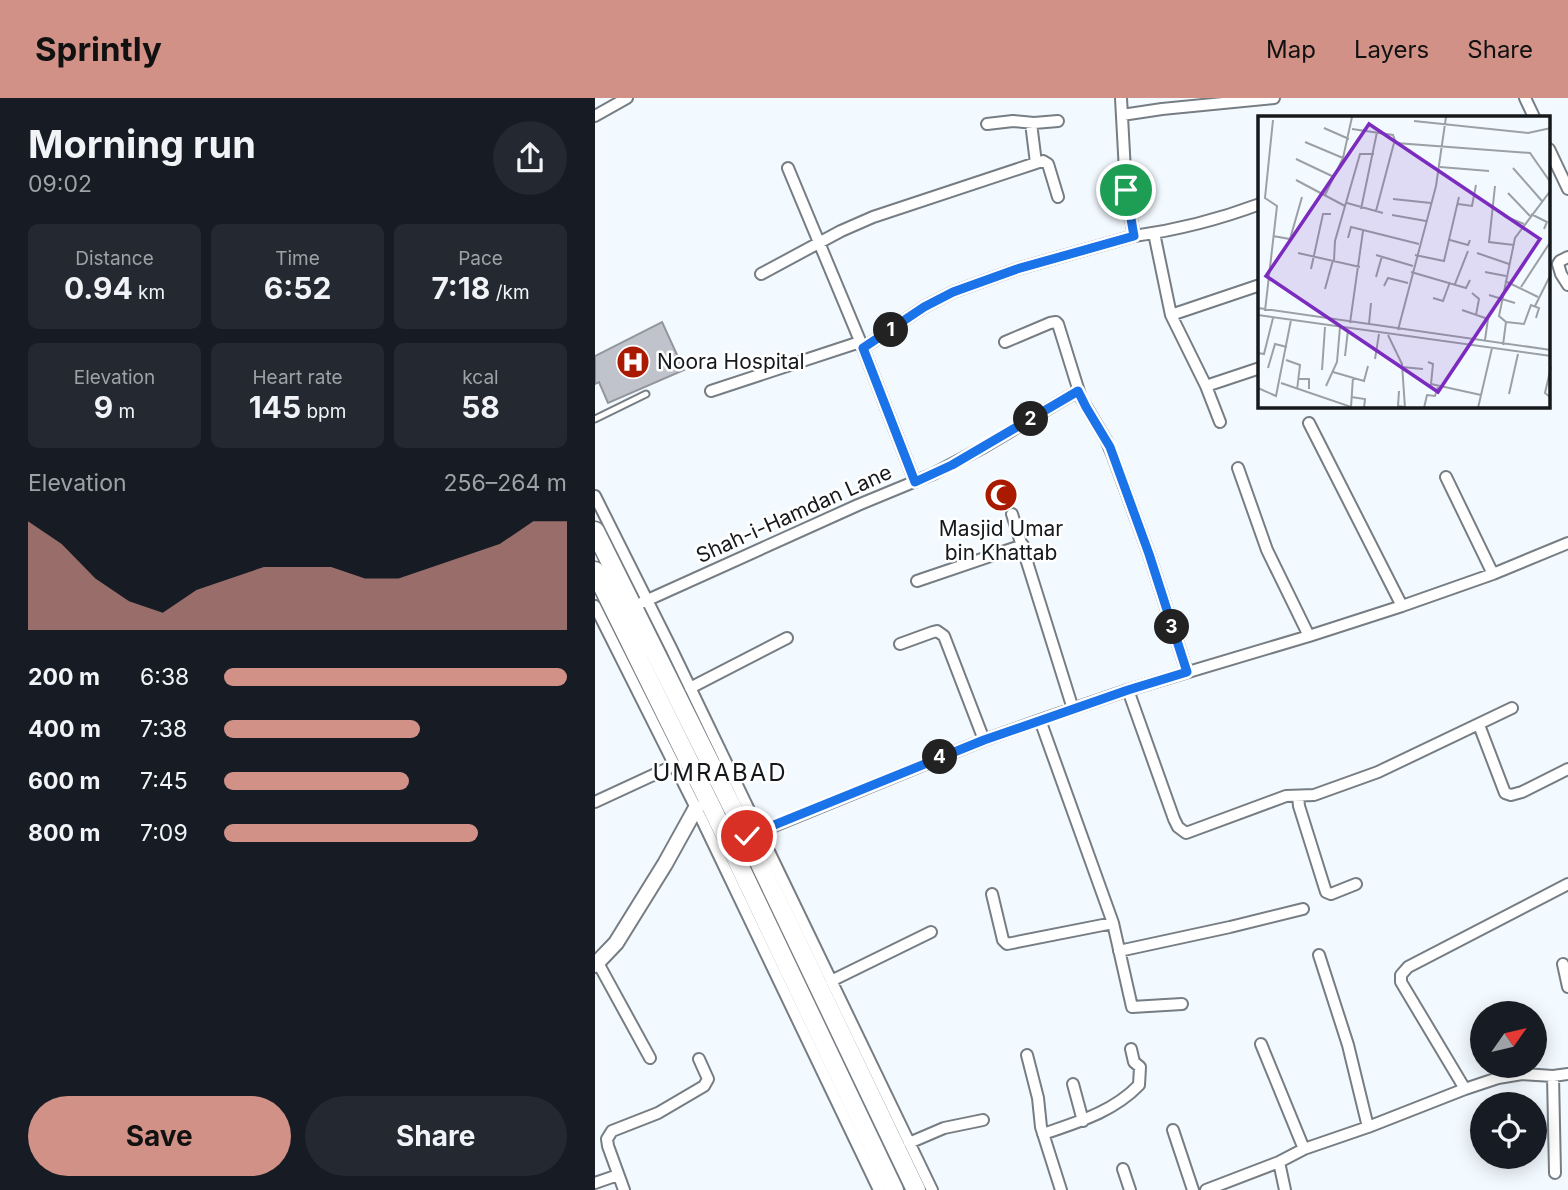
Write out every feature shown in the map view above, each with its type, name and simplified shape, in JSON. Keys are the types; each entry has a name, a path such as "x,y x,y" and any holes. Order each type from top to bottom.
{"highway":[{"path":"595,531 640,603 753,834 916,1190"},
{"path":"595,571 707,798 787,982 894,1190"}],"street":[{"path":"595,116 627,98"},
{"path":"1121,98 1126,190 1134,236"},
{"path":"1122,115 1232,100 1274,98"},
{"path":"1525,98 1534,116"},
{"path":"987,124 1058,121"},
{"path":"1031,123 1036,163"},
{"path":"1551,157 1568,189"},
{"path":"761,274 819,242 873,217 1036,163 1044,161 1048,164 1058,197"},
{"path":"788,168 862,345 915,482"},
{"path":"711,391 862,345 953,292 1017,269 1134,236 1223,217 1258,205"},
{"path":"1154,233 1171,315 1206,386 1220,422"},
{"path":"1568,257 1553,265 1568,285"},
{"path":"1171,315 1258,286"},
{"path":"1005,342 1050,323 1056,322 1061,329 1078,391 1110,447 1149,554 1187,672"},
{"path":"1206,386 1258,369"},
{"name":"Shah-i-Hamdan Lane","path":"640,603 952,465 1078,391"},
{"path":"1309,423 1402,606"},
{"path":"1238,468 1267,551 1309,636"},
{"path":"1446,477 1493,574"},
{"path":"595,496 640,603 690,688 753,834 831,981 932,1190"},
{"path":"1012,514 1073,709"},
{"path":"753,834 1040,720 1128,690 1402,606 1493,574 1568,543"},
{"path":"917,582 1023,545"},
{"path":"595,606 598,619 787,982 879,1190"},
{"path":"900,644 937,631 944,636 984,740"},
{"path":"690,688 787,638"},
{"path":"1128,690 1174,819 1181,831 1186,833 1286,796 1314,795 1378,772 1512,708"},
{"path":"1040,720 1113,923 1132,1007 1182,1004"},
{"path":"1479,725 1505,793 1511,795 1522,792 1568,769"},
{"path":"595,803 675,765"},
{"path":"1297,796 1326,892 1331,894 1356,884"},
{"path":"650,1058 597,964 616,943 696,808"},
{"path":"1465,1089 1401,982 1401,975 1408,967 1568,884"},
{"path":"992,894 1003,940 1007,944 1113,923"},
{"path":"1119,951 1303,909"},
{"path":"831,981 931,932"},
{"path":"1319,956 1347,1045 1368,1127"},
{"path":"1563,964 1568,987"},
{"path":"1261,1044 1304,1149"},
{"path":"1043,1134 1083,1121 1125,1100 1139,1085 1140,1067 1134,1062 1131,1049"},
{"path":"1027,1055 1038,1098 1041,1127 1061,1190"},
{"path":"624,1190 608,1146 608,1134 658,1113 704,1086 708,1079 699,1059"},
{"path":"1206,1190 1304,1149 1465,1089 1522,1074 1568,1074"},
{"path":"1553,1076 1555,1173"},
{"path":"1073,1084 1083,1121"},
{"path":"909,1143 944,1129 982,1120"},
{"path":"1173,1130 1193,1190"},
{"path":"1279,1161 1285,1190"},
{"path":"1123,1170 1129,1190"},
{"path":"595,1183 618,1175"}],"lane":[{"path":"595,419 646,394"}],"building":[{"name":"Noora Hospital","path":"662,322 684,370 608,403 599,382 595,384 595,356"}],"place":[{"name":"Noora Hospital","path":"633,362"},
{"name":"Masjid Umar bin Khattab","path":"1001,495"}],"district":[{"name":"UMRABAD","path":"720,773"}],"route":[{"path":"747,836 984,740 1187,672 1149,554 1110,447 1078,391 952,465 915,482 863,348 924,307 953,292 1017,269 1134,236 1126,190"}]}
